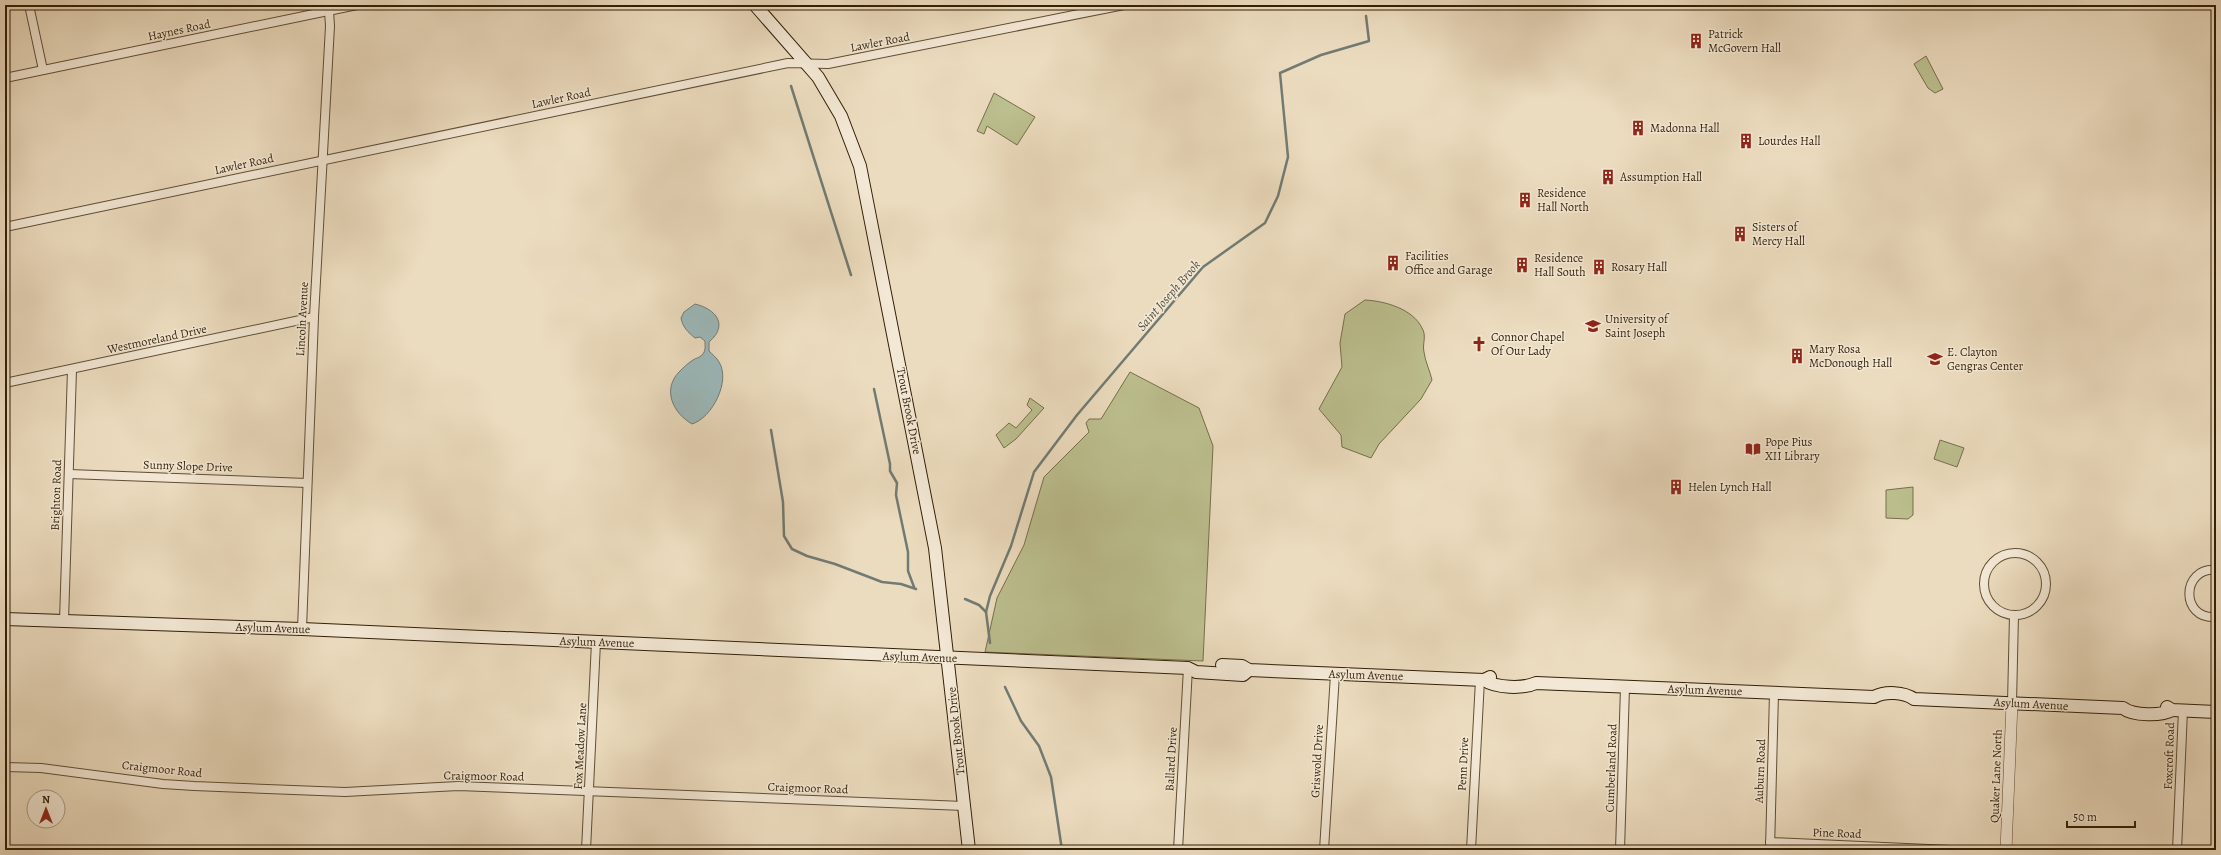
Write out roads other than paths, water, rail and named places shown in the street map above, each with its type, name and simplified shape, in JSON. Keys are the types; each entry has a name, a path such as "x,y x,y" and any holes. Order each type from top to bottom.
{"main road":[{"name":"Trout Brook Drive","path":"755,5 818,77 841,116 860,166 935,548 969,850"},
{"name":"Asylum Avenue","path":"5,619 302,629 948,659 1188,668 1197,665 1242,666 1248,670 1482,680 1491,677 1530,678 1536,683 1874,697 1881,694 1908,695 1914,699 2123,708 2129,704 2165,706 2178,710 2216,712"}],"street":[{"path":"29,5 43,70"},
{"name":"Haynes Road","path":"5,78 357,5"},
{"name":"Lawler Road","path":"5,227 788,63 828,64 1124,5"},
{"name":"Lincoln Avenue","path":"302,629 314,317 330,26 328,11"},
{"name":"Westmoreland Drive","path":"5,383 72,370 314,317"},
{"name":"Brighton Road","path":"64,621 72,370"},
{"name":"Sunny Slope Drive","path":"69,474 307,483"},
{"path":"2018,554 2029,557 2038,565 2044,576 2045,588 2037,606 2029,612 2014,615 2000,612 1993,606 1987,598 1984,584 1987,570 1995,561 2006,555 2018,554"},
{"path":"2216,570 2208,570 2199,574 2191,584 2189,592 2190,602 2196,610 2204,616 2216,617"},
{"path":"2012,703 2014,615"},
{"name":"Fox Meadow Lane","path":"586,850 596,642"},
{"name":"Ballard Drive","path":"1178,850 1188,668"},
{"name":"Griswold Drive","path":"1324,850 1334,674"},
{"name":"Penn Drive","path":"1471,850 1482,680"},
{"name":"Cumberland Road","path":"1620,850 1625,687"},
{"name":"Auburn Road","path":"1770,846 1774,693"},
{"name":"Quaker Lane North","path":"2006,850 2012,703"},
{"name":"Foxcroft Road","path":"2177,850 2178,710"},
{"name":"Craigmoor Road","path":"5,767 41,768 163,784 345,792 458,786 964,806"},
{"name":"Pine Road","path":"1770,846 1951,850"}],"water":[{"path":"695,304 709,310 717,318 719,324 718,330 709,342 709,351 719,362 723,379 718,398 712,407 699,420 692,424 680,414 675,407 672,401 671,386 679,372 691,361 701,356 705,350 705,341 700,337 695,338 690,334 684,327 681,318 684,312"}],"waterway":[{"name":"Saint Joseph Brook","path":"990,643 986,612 990,596 1011,546 1034,472 1077,415 1203,267 1265,223 1278,196 1288,157 1280,73 1321,55 1369,41 1366,16"},
{"path":"791,86 851,275"},
{"path":"874,389 890,464 890,471 897,483 896,495 908,552 908,571 914,587"},
{"path":"771,430 783,502 784,536 792,549 807,556 835,564 882,582 901,584 916,589"},
{"path":"965,599 979,605 986,612"},
{"path":"1005,687 1021,721 1039,746 1051,777 1062,850"}],"place":[{"name":"Patrick McGovern Hall","path":"1696,41"},
{"name":"Madonna Hall","path":"1638,128"},
{"name":"Lourdes Hall","path":"1746,141"},
{"name":"Assumption Hall","path":"1608,177"},
{"name":"Residence Hall North","path":"1525,200"},
{"name":"Sisters of Mercy Hall","path":"1740,234"},
{"name":"Facilities Office and Garage","path":"1393,263"},
{"name":"Residence Hall South","path":"1522,265"},
{"name":"Rosary Hall","path":"1599,267"},
{"name":"University of Saint Joseph","path":"1593,326"},
{"name":"Connor Chapel Of Our Lady","path":"1479,344"},
{"name":"Mary Rosa McDonough Hall","path":"1797,356"},
{"name":"E. Clayton Gengras Center","path":"1935,359"},
{"name":"Pope Pius XII Library","path":"1753,449"},
{"name":"Helen Lynch Hall","path":"1676,487"}]}
